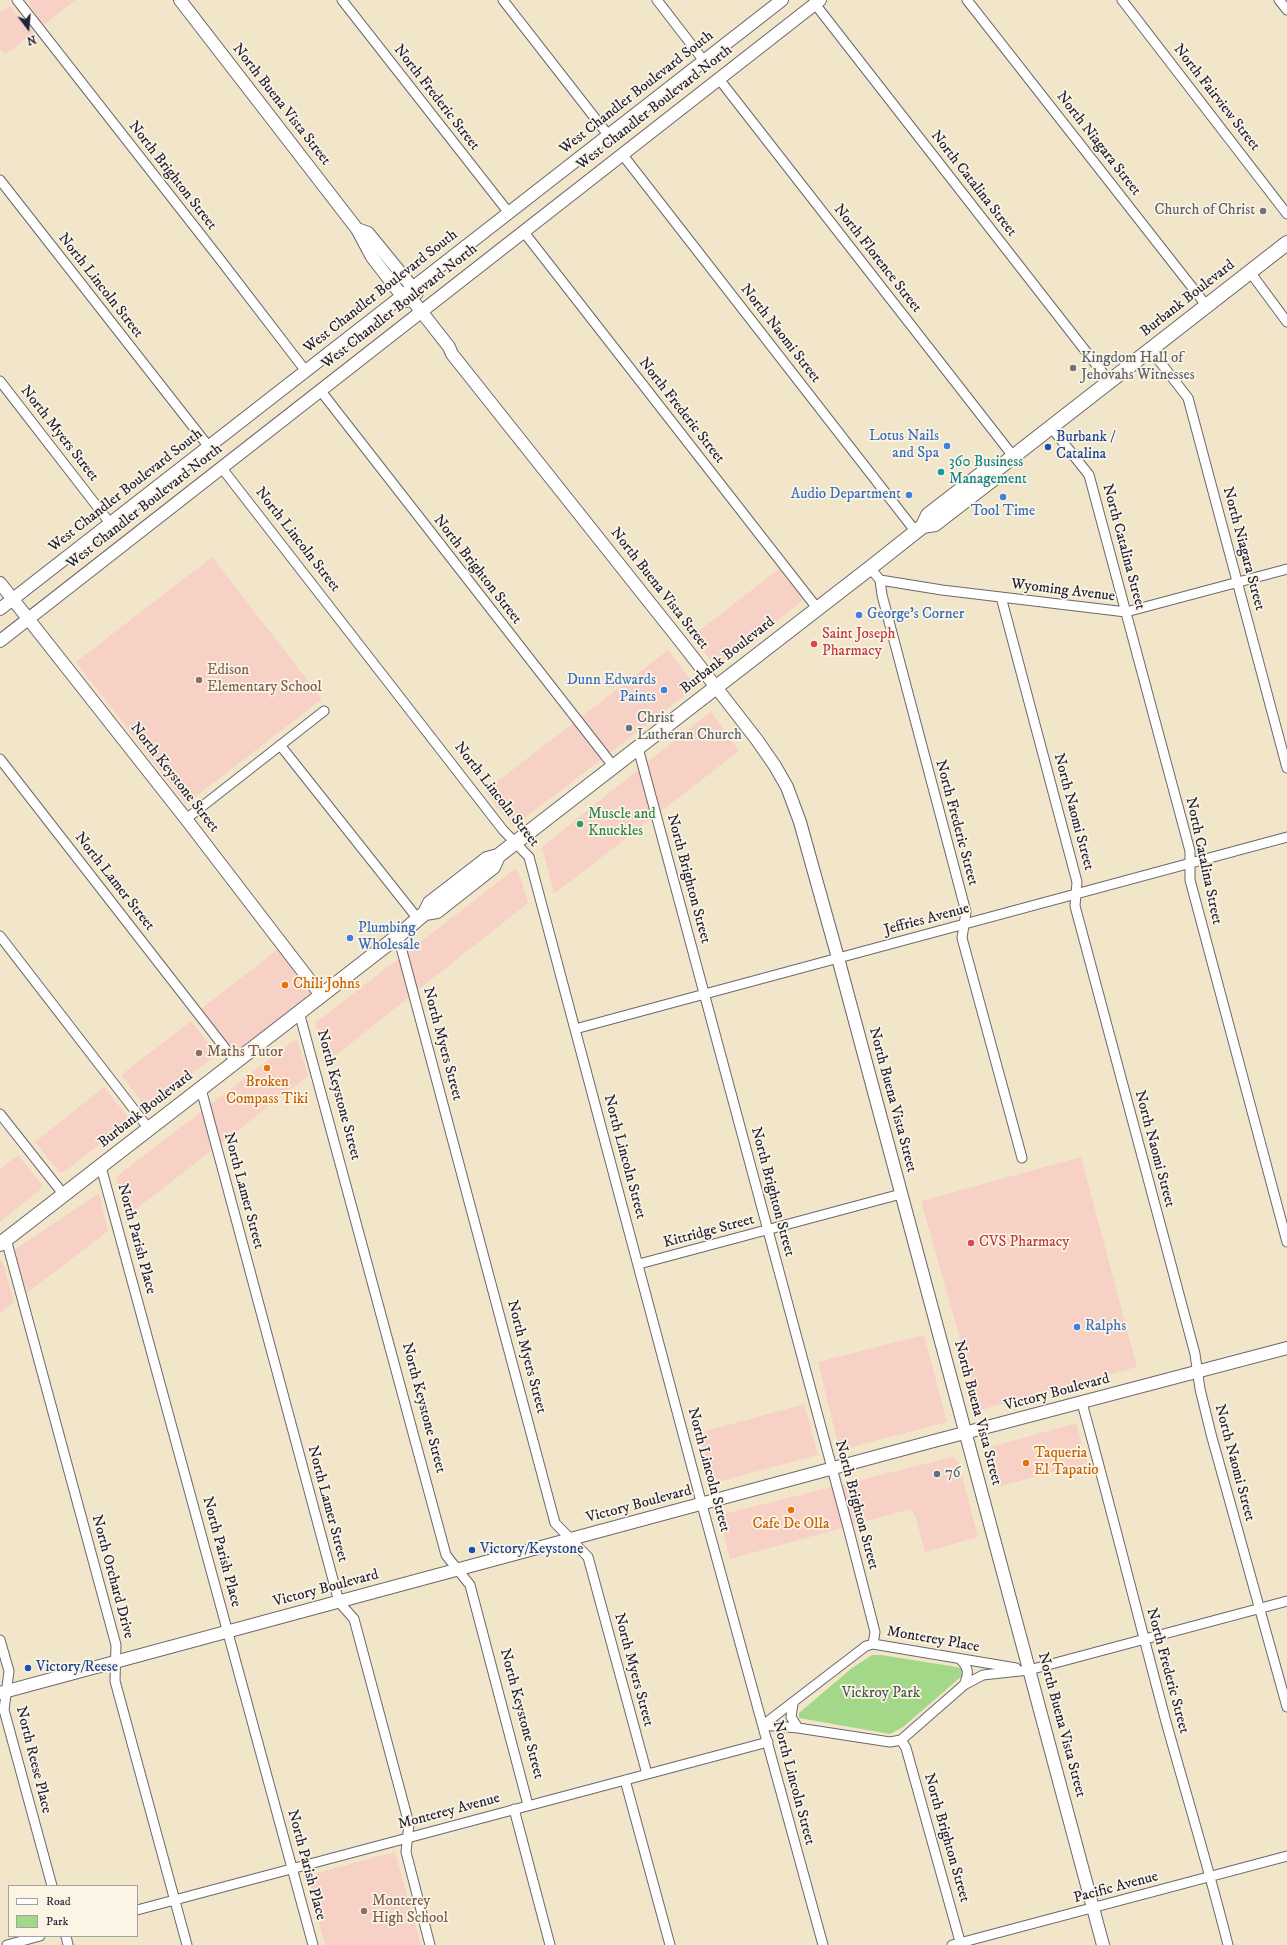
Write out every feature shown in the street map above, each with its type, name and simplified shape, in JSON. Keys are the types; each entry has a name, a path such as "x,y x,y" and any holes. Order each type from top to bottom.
{"main road":[{"name":"North Buena Vista Street","path":"180,0 359,233 368,233 422,311 447,353 454,356 681,642 715,688 757,740 787,787 800,822 838,958 1103,1945"},
{"name":"West Chandler Boulevard South","path":"0,609 782,0"},
{"name":"West Chandler Boulevard North","path":"0,641 221,466 818,2"},
{"name":"Burbank Boulevard","path":"3,1242 422,916 437,911 493,867 498,856 919,529 935,524 992,480 996,470 1013,456 1287,243"},
{"name":"North Keystone Street","path":"0,583 186,819 321,995"},
{"name":"Victory Boulevard","path":"3,1692 1287,1348"}],"street":[{"name":"North Brighton Street","path":"17,0 305,370"},
{"name":"North Frederic Street","path":"342,0 509,214"},
{"path":"503,0 609,136"},
{"path":"656,0 704,61"},
{"name":"North Niagara Street","path":"967,0 1206,306"},
{"name":"North Fairview Street","path":"1122,0 1287,214"},
{"path":"1279,0 1287,10"},
{"name":"North Catalina Street","path":"818,2 1109,381"},
{"name":"North Florence Street","path":"719,79 1013,456"},
{"name":"North Naomi Street","path":"622,154 919,529"},
{"name":"North Lincoln Street","path":"0,180 209,447"},
{"name":"North Frederic Street","path":"523,231 817,608"},
{"path":"1250,272 1287,322"},
{"name":"North Niagara Street","path":"1150,349 1188,398 1287,768"},
{"name":"North Myers Street","path":"0,381 110,523"},
{"name":"North Brighton Street","path":"320,390 614,767"},
{"name":"North Catalina Street","path":"1051,427 1089,475 1190,851 1190,880 1287,1242"},
{"name":"North Lincoln Street","path":"221,466 503,830 529,857 639,1264 702,1505 823,1945"},
{"path":"870,568 880,580"},
{"name":"Wyoming Avenue","path":"880,580 942,590 1126,612 1287,569"},
{"name":"North Frederic Street","path":"880,580 882,595 966,912 962,938 1022,1158"},
{"name":"North Naomi Street","path":"1001,597 1078,882 1075,906 1184,1311 1195,1354 1197,1372 1211,1434 1258,1608 1287,1707"},
{"path":"186,819 324,711"},
{"path":"280,745 422,916"},
{"name":"North Brighton Street","path":"638,748 875,1632 873,1644"},
{"name":"North Lamer Street","path":"0,759 235,1061"},
{"name":"Jeffries Avenue","path":"575,1029 1287,838"},
{"path":"0,936 150,1129"},
{"name":"North Myers Street","path":"398,936 555,1523 573,1539 588,1557 647,1774"},
{"name":"North Keystone Street","path":"299,1012 446,1555 470,1585 528,1805"},
{"name":"North Lamer Street","path":"201,1089 339,1602 354,1619 409,1824 406,1852 430,1945"},
{"path":"0,1114 64,1195"},
{"name":"North Parish Place","path":"101,1167 313,1945"},
{"name":"Kittridge Street","path":"639,1264 768,1231 901,1194"},
{"name":"North Orchard Drive","path":"3,1242 116,1645 115,1681 187,1945"},
{"name":"North Frederic Street","path":"1082,1403 1182,1779 1211,1877 1228,1945"},
{"path":"763,1725 798,1728 890,1742 902,1740 964,1685 983,1675 1029,1670 1144,1638 1287,1601"},
{"name":"North Reese Place","path":"0,1640 9,1671 3,1692 4,1710 52,1885"},
{"name":"Monterey Place","path":"763,1725 793,1704 866,1646 873,1644 1029,1670"},
{"path":"960,1659 967,1666 968,1672 964,1685"},
{"path":"793,1704 791,1717 798,1728"},
{"name":"North Brighton Street","path":"902,1740 906,1748 958,1944"},
{"name":"Monterey Avenue","path":"138,1910 768,1742"},
{"path":"625,1780 670,1945"},
{"path":"514,1809 550,1945"},
{"name":"Pacific Avenue","path":"958,1944 1287,1856"},
{"path":"7,1945 36,1937"}],"shaded area":[{"path":"28,0 76,0 41,27"},
{"path":"9,6 34,32 5,55 0,49 0,12"},
{"name":"Edison Elementary School","path":"212,557 322,699 186,804 76,662"},
{"path":"779,569 803,600 718,668 691,637"},
{"path":"668,650 696,687 513,827 485,791"},
{"path":"711,711 739,751 554,894 542,847"},
{"path":"515,869 519,873 528,903 326,1063 315,1023"},
{"path":"283,945 317,994 234,1060 196,1013"},
{"path":"191,1021 214,1050 215,1056 147,1108 121,1075"},
{"path":"294,1040 298,1041 308,1076 127,1216 116,1177"},
{"path":"104,1087 129,1118 127,1123 64,1172 59,1172 35,1142"},
{"path":"18,1155 42,1185 41,1189 0,1222 0,1169"},
{"path":"1081,1157 1137,1367 980,1410 921,1201"},
{"path":"99,1193 108,1231 27,1293 14,1250"},
{"path":"2,1260 14,1302 0,1314 0,1262"},
{"path":"924,1335 947,1422 844,1449 839,1448 818,1362"},
{"path":"804,1404 818,1455 717,1482 712,1480 699,1433"},
{"path":"1076,1423 1087,1463 997,1487 987,1454 991,1447"},
{"path":"953,1457 958,1461 978,1537 925,1552 916,1518 911,1509 730,1559 719,1515"},
{"name":"Monterey High School","path":"395,1852 421,1945 325,1945 306,1876"}],"green space":[{"name":"Vickroy Park","path":"872,1655 881,1655 957,1667 962,1669 963,1675 903,1727 890,1734 799,1718 799,1713 852,1668"}],"place":[{"name":"Church of Christ","path":"1263,211"},
{"name":"Kingdom Hall of Jehovahs Witnesses","path":"1073,368"},
{"name":"Lotus Nails and Spa","path":"947,446"},
{"name":"Burbank / Catalina","path":"1048,447"},
{"name":"360 Business Management","path":"941,472"},
{"name":"Audio Department","path":"909,495"},
{"name":"Tool Time","path":"1003,497"},
{"name":"George's Corner","path":"859,615"},
{"name":"Saint Joseph Pharmacy","path":"814,644"},
{"name":"Edison Elementary School","path":"199,680"},
{"name":"Dunn Edwards Paints","path":"664,690"},
{"name":"Christ Lutheran Church","path":"629,728"},
{"name":"Muscle and Knuckles","path":"580,824"},
{"name":"Plumbing Wholesale","path":"350,938"},
{"name":"Chili Johns","path":"285,985"},
{"name":"Maths Tutor","path":"199,1053"},
{"name":"Broken Compass Tiki","path":"267,1068"},
{"name":"CVS Pharmacy","path":"971,1243"},
{"name":"Ralphs","path":"1077,1327"},
{"name":"Taqueria El Tapatio","path":"1026,1463"},
{"name":"76","path":"937,1474"},
{"name":"Cafe De Olla","path":"791,1510"},
{"name":"Victory/Keystone","path":"472,1550"},
{"name":"Victory/Reese","path":"28,1668"},
{"name":"Monterey High School","path":"364,1911"}]}
